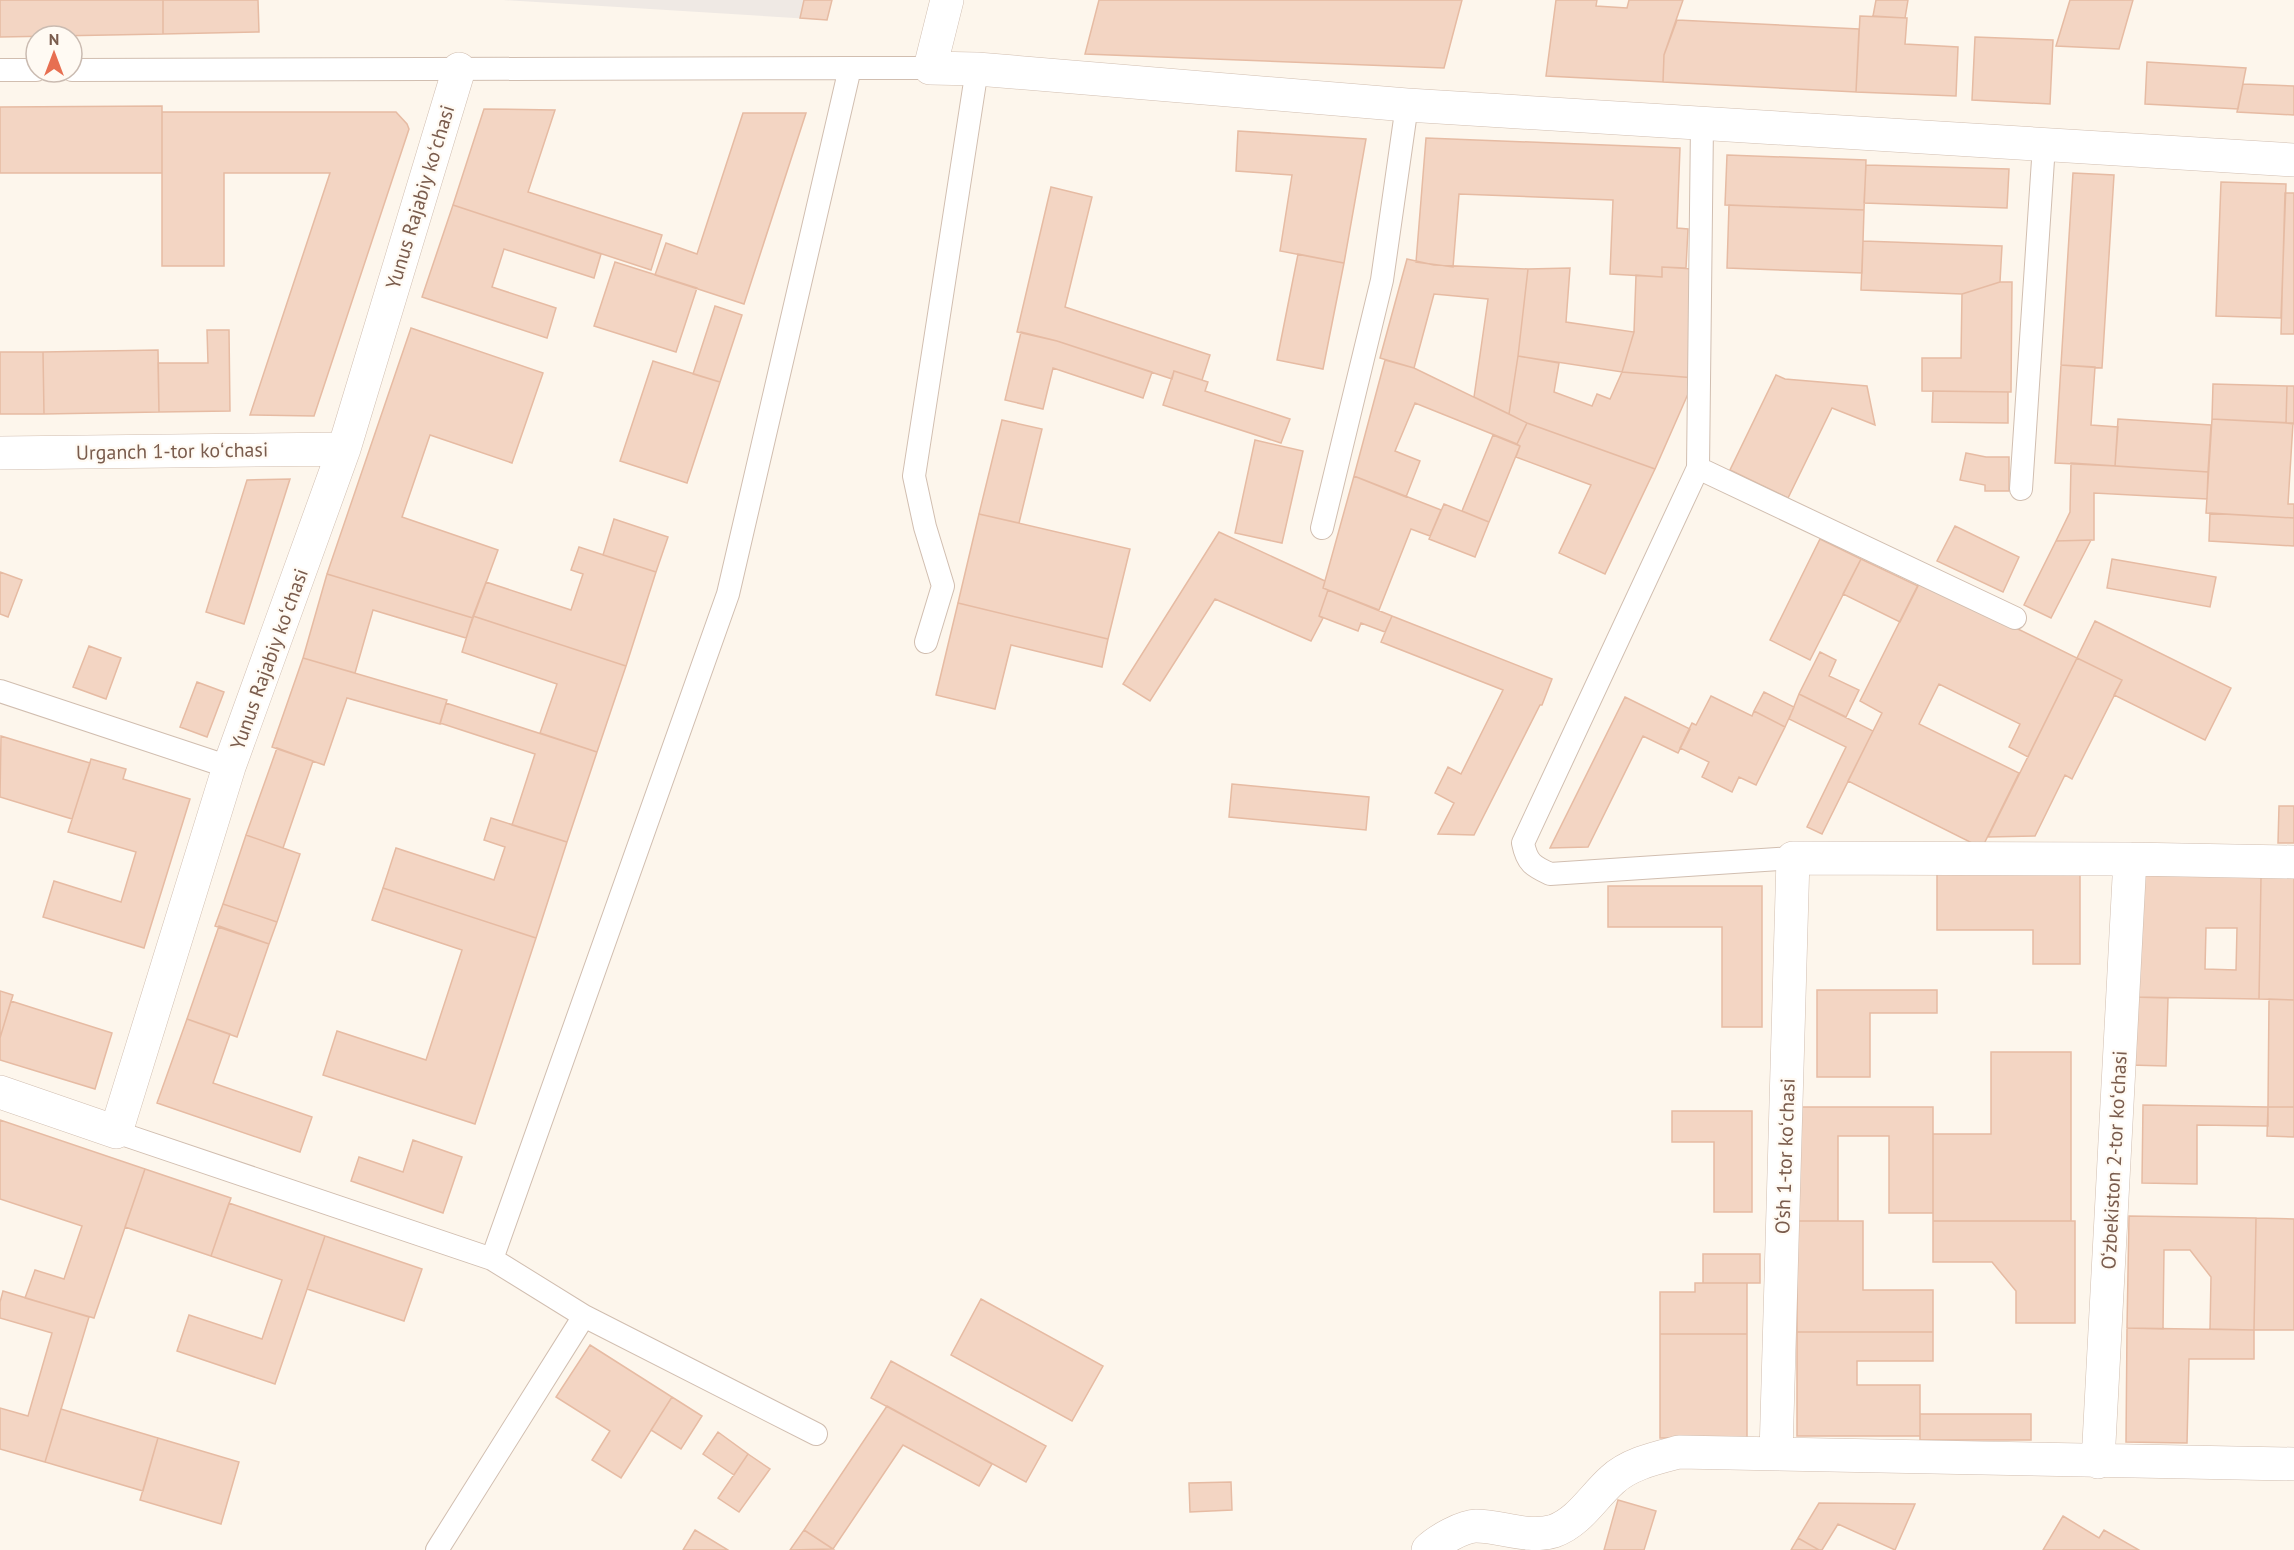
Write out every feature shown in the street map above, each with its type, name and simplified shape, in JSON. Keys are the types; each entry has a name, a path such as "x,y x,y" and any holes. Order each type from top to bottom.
{"street":[{"path":"947,0 930,68 977,69 1407,105 2294,160"},
{"name":"Yunus Rajabiy koʻchasi","path":"116,1132 229,767 344,449 459,69"},
{"name":"Urganch 1-tor koʻchasi","path":"0,453 344,449"},
{"path":"1793,858 2294,862"},
{"name":"O‘sh 1-tor koʻchasi","path":"1776,1454 1793,858"},
{"name":"O‘zbekiston 2-tor koʻchasi","path":"2098,1462 2130,859"},
{"path":"0,1092 116,1132"},
{"path":"1428,1550 1437,1542 1474,1526 1532,1533 1554,1531 1582,1514 1613,1478 1645,1461 1679,1452 2098,1462 2294,1464"}],"lane":[{"path":"492,1259 728,594 850,68"},
{"path":"84,70 930,68"},
{"path":"926,642 943,586 925,527 914,476 977,69"},
{"path":"0,70 24,70"},
{"path":"1322,528 1382,280 1407,105"},
{"path":"1702,124 1698,468 1523,843 1526,855 1534,867 1550,874 1793,858"},
{"path":"2021,489 2044,145"},
{"path":"1698,468 2015,618"},
{"path":"0,691 229,767"},
{"path":"116,1132 492,1259 584,1316 816,1434"},
{"path":"437,1550 584,1316"}],"shaded area":[{"path":"503,0 832,0 827,20"}],"building":[{"path":"0,0 163,0 163,34 84,35 84,24 24,24 24,37 0,37"},
{"path":"163,0 258,0 259,32 163,34"},
{"path":"804,0 832,0 827,20 800,18"},
{"path":"1099,0 1462,0 1444,68 1085,54"},
{"path":"1556,0 1597,0 1596,6 1627,8 1629,0 1683,0 1664,55 1663,82 1546,76"},
{"path":"1876,0 1908,0 1905,18 1873,16"},
{"path":"2070,0 2133,0 2119,49 2056,46"},
{"path":"1860,16 1907,18 1905,44 1958,47 1956,96 1856,92"},
{"path":"1677,20 1859,29 1856,92 1663,82 1664,55"},
{"path":"1975,37 2053,40 2050,104 1972,100"},
{"path":"2147,62 2246,68 2238,109 2145,104"},
{"path":"2243,84 2294,86 2294,115 2237,112"},
{"path":"162,106 162,173 0,173 0,107"},
{"path":"484,109 555,110 528,192 662,235 651,270 453,205"},
{"path":"162,112 396,112 407,124 409,129 314,416 250,415 330,173 224,173 224,266 162,266"},
{"path":"743,113 806,113 744,304 655,275 666,243 697,254"},
{"path":"1238,131 1366,139 1344,263 1280,251 1292,175 1236,171"},
{"path":"1426,138 1680,148 1677,228 1688,229 1686,268 1662,267 1662,277 1610,274 1613,200 1459,194 1453,267 1416,262"},
{"path":"1727,155 1866,160 1864,210 1725,205"},
{"path":"1866,165 2009,169 2007,208 1864,203"},
{"path":"2073,173 2114,175 2102,368 2061,365"},
{"path":"2221,182 2286,184 2281,318 2216,316"},
{"path":"1051,187 1092,197 1065,307 1210,355 1202,380 1174,371 1172,379 1057,341 1017,332"},
{"path":"2285,193 2294,193 2294,334 2281,334"},
{"path":"453,205 601,254 594,278 504,249 492,287 556,308 547,338 422,297"},
{"path":"1729,205 1864,210 1862,273 1727,268"},
{"path":"1863,241 2002,246 2000,282 1962,294 1861,290"},
{"path":"1298,254 1344,263 1323,369 1277,360"},
{"path":"1407,259 1434,265 1528,269 1509,414 1474,397 1488,299 1434,294 1414,368 1380,358"},
{"path":"615,262 697,288 676,352 594,326"},
{"path":"1662,267 1694,269 1695,378 1622,372 1634,332 1636,275 1662,277"},
{"path":"1570,268 1566,322 1634,332 1622,372 1518,356 1528,269"},
{"path":"2000,282 2012,282 2011,392 1922,391 1922,358 1961,358 1962,294"},
{"path":"715,306 742,315 720,382 693,374"},
{"path":"411,328 543,373 512,463 430,435 402,517 498,550 473,618 327,574"},
{"path":"207,330 229,330 230,411 159,412 158,363 208,363"},
{"path":"1021,332 1057,341 1152,372 1143,398 1053,368 1043,409 1005,400"},
{"path":"158,350 159,412 44,414 43,352"},
{"path":"0,352 43,352 44,414 0,414"},
{"path":"1518,356 1559,363 1554,392 1592,406 1597,394 1610,399 1622,372 1695,378 1655,469 1527,423 1509,414"},
{"path":"1385,360 1414,368 1527,423 1517,444 1415,403 1395,451 1420,461 1406,497 1354,476"},
{"path":"653,361 720,382 687,483 620,461"},
{"path":"2061,365 2095,367 2091,425 2118,427 2115,466 2055,463"},
{"path":"1174,371 1208,382 1205,391 1290,419 1281,443 1163,405"},
{"path":"1776,375 1785,379 1867,386 1875,425 1832,408 1788,498 1730,470"},
{"path":"2213,384 2287,386 2286,423 2212,419"},
{"path":"2287,386 2294,386 2294,424 2286,423"},
{"path":"1933,391 2008,392 2008,423 1932,422"},
{"path":"2118,419 2211,425 2208,472 2115,466"},
{"path":"2212,419 2293,423 2288,504 2294,504 2294,518 2206,513"},
{"path":"1002,420 1042,429 1019,523 979,514"},
{"path":"1527,423 1655,469 1605,574 1559,553 1591,485 1516,457 1520,446 1517,444"},
{"path":"1493,435 1520,446 1489,522 1462,511"},
{"path":"1255,440 1303,451 1282,543 1235,533"},
{"path":"1966,453 1986,457 2009,457 2009,491 1985,491 1985,485 1960,480"},
{"path":"2071,463 2208,472 2207,499 2094,493 2094,540 2056,541 2070,512"},
{"path":"1354,476 1441,510 1430,536 1411,529 1379,610 1323,588"},
{"path":"290,479 244,624 206,612 247,480"},
{"path":"1444,504 1489,522 1475,557 1429,539"},
{"path":"2210,513 2294,518 2294,546 2209,541"},
{"path":"979,514 1130,549 1108,639 958,603"},
{"path":"614,519 668,537 656,572 603,555"},
{"path":"1955,526 2019,557 2003,592 1937,561"},
{"path":"1219,532 1325,581 1323,588 1328,590 1319,616 1323,618 1311,641 1215,599 1150,701 1123,684"},
{"path":"1820,539 1861,559 1810,660 1770,640"},
{"path":"2091,540 2051,618 2024,605 2056,541"},
{"path":"579,547 656,572 626,666 473,616 486,582 571,610 583,574 571,570"},
{"path":"1861,559 1918,586 1900,622 1843,594"},
{"path":"2112,559 2216,577 2210,607 2107,588"},
{"path":"0,572 22,580 8,617 0,614"},
{"path":"327,574 473,618 466,638 373,610 355,673 303,658"},
{"path":"1920,581 2077,658 2028,757 2009,747 2020,724 1939,684 1919,724 2019,773 1982,848 1848,781 1882,713 1860,701"},
{"path":"1328,590 1392,616 1385,632 1361,623 1358,631 1319,616"},
{"path":"958,603 1108,639 1102,667 1011,645 995,709 936,695"},
{"path":"473,616 626,666 597,752 540,733 557,684 462,652"},
{"path":"1392,616 1552,679 1542,705 1474,835 1438,834 1454,803 1435,793 1448,767 1461,774 1503,690 1381,642"},
{"path":"2095,621 2231,688 2205,740 2114,695 2122,680 2077,658"},
{"path":"89,646 121,658 106,699 73,687"},
{"path":"1820,652 1836,660 1829,676 1859,690 1846,717 1799,694"},
{"path":"303,658 447,700 440,724 347,698 324,765 272,747"},
{"path":"2077,658 2122,680 2072,779 2065,775 2035,836 1988,837"},
{"path":"197,682 224,692 207,737 180,727"},
{"path":"1764,692 1794,707 1785,727 1754,711"},
{"path":"1799,694 1873,731 1822,834 1807,827 1846,747 1789,719"},
{"path":"1711,696 1752,716 1754,711 1785,727 1756,785 1739,777 1732,792 1702,777 1709,762 1680,748 1692,723 1696,725"},
{"path":"1625,697 1690,729 1678,753 1643,736 1588,847 1550,848"},
{"path":"446,703 597,752 567,842 512,825 535,754 440,723"},
{"path":"1,736 90,763 72,819 0,797"},
{"path":"277,748 313,761 283,848 246,835"},
{"path":"91,759 126,769 123,779 190,799 144,948 43,917 54,881 121,902 136,852 68,832"},
{"path":"1232,784 1369,797 1366,830 1229,817"},
{"path":"2279,806 2294,806 2294,843 2278,843"},
{"path":"491,818 567,842 536,938 383,888 396,848 494,880 505,847 484,840"},
{"path":"246,835 300,854 277,922 223,904"},
{"path":"1937,874 2080,874 2080,964 2033,964 2033,930 1937,930"},
{"path":"2133,875 2261,877 2259,999 2131,997","holes":["2206,928 2237,928 2236,970 2205,969"]},
{"path":"2261,877 2294,878 2294,1000 2259,999"},
{"path":"1608,886 1762,886 1762,1027 1722,1027 1722,927 1608,927"},
{"path":"383,888 536,938 475,1124 323,1075 337,1031 426,1060 462,950 372,920"},
{"path":"223,904 277,922 269,944 215,926"},
{"path":"219,926 269,944 237,1037 187,1019"},
{"path":"1817,990 1937,990 1937,1013 1870,1013 1870,1077 1817,1077"},
{"path":"0,991 13,995 0,1038"},
{"path":"2131,997 2168,998 2166,1066 2130,1065"},
{"path":"2269,999 2294,1000 2294,1107 2268,1107"},
{"path":"11,1001 112,1033 95,1089 0,1060 0,1038"},
{"path":"187,1019 230,1034 213,1083 312,1117 300,1152 157,1103"},
{"path":"1991,1052 2071,1052 2071,1221 1933,1221 1933,1134 1991,1134"},
{"path":"2143,1105 2268,1107 2268,1126 2197,1125 2197,1184 2142,1183"},
{"path":"1797,1107 1933,1107 1933,1213 1889,1213 1889,1136 1838,1136 1838,1221 1797,1221"},
{"path":"2268,1107 2294,1107 2294,1137 2267,1136"},
{"path":"1672,1111 1752,1111 1752,1212 1714,1212 1714,1142 1672,1142"},
{"path":"0,1120 145,1169 94,1318 25,1298 35,1270 64,1279 82,1226 0,1199"},
{"path":"413,1140 462,1157 443,1213 351,1181 359,1157 403,1172"},
{"path":"145,1169 231,1198 211,1256 125,1227"},
{"path":"229,1203 325,1236 275,1384 177,1351 189,1315 262,1339 282,1280 211,1256"},
{"path":"2129,1216 2256,1218 2254,1330 2210,1329 2211,1277 2190,1250 2164,1250 2163,1329 2127,1328"},
{"path":"2256,1218 2294,1219 2294,1330 2254,1330"},
{"path":"1797,1221 1863,1221 1863,1290 1933,1290 1933,1332 1797,1332"},
{"path":"1933,1221 2075,1221 2075,1323 2016,1323 2016,1291 1992,1262 1933,1262"},
{"path":"325,1236 422,1269 404,1321 307,1289"},
{"path":"1703,1254 1760,1254 1760,1283 1703,1283"},
{"path":"1695,1283 1747,1283 1747,1334 1660,1334 1660,1292 1695,1292"},
{"path":"3,1291 89,1317 45,1462 0,1449 0,1408 28,1416 52,1333 0,1318"},
{"path":"981,1299 1103,1366 1072,1421 951,1355"},
{"path":"2127,1328 2254,1330 2254,1359 2189,1359 2187,1443 2126,1442"},
{"path":"1797,1332 1933,1332 1933,1361 1857,1361 1857,1385 1920,1385 1920,1436 1797,1436"},
{"path":"1660,1334 1747,1334 1747,1438 1660,1438"},
{"path":"590,1345 672,1397 621,1478 592,1460 610,1431 556,1397"},
{"path":"891,1361 1046,1446 1026,1482 871,1398"},
{"path":"672,1397 702,1416 681,1449 651,1430"},
{"path":"887,1406 992,1464 979,1486 903,1445 833,1549 804,1530"},
{"path":"61,1409 158,1438 143,1491 45,1462"},
{"path":"1920,1414 2031,1414 2031,1440 1920,1440"},
{"path":"718,1432 748,1454 734,1475 703,1454"},
{"path":"158,1438 239,1462 221,1524 140,1500"},
{"path":"748,1454 770,1469 739,1512 718,1498"},
{"path":"1231,1482 1232,1510 1190,1512 1189,1483"},
{"path":"1618,1500 1656,1511 1644,1550 1604,1550"},
{"path":"1819,1503 1915,1504 1895,1550 1838,1524 1822,1550 1819,1550 1798,1538"},
{"path":"2063,1516 2099,1538 2104,1530 2139,1550 2043,1550"},
{"path":"695,1530 728,1550 683,1550"},
{"path":"804,1530 833,1549 790,1550"},
{"path":"1798,1538 1819,1550 1791,1550"}]}
